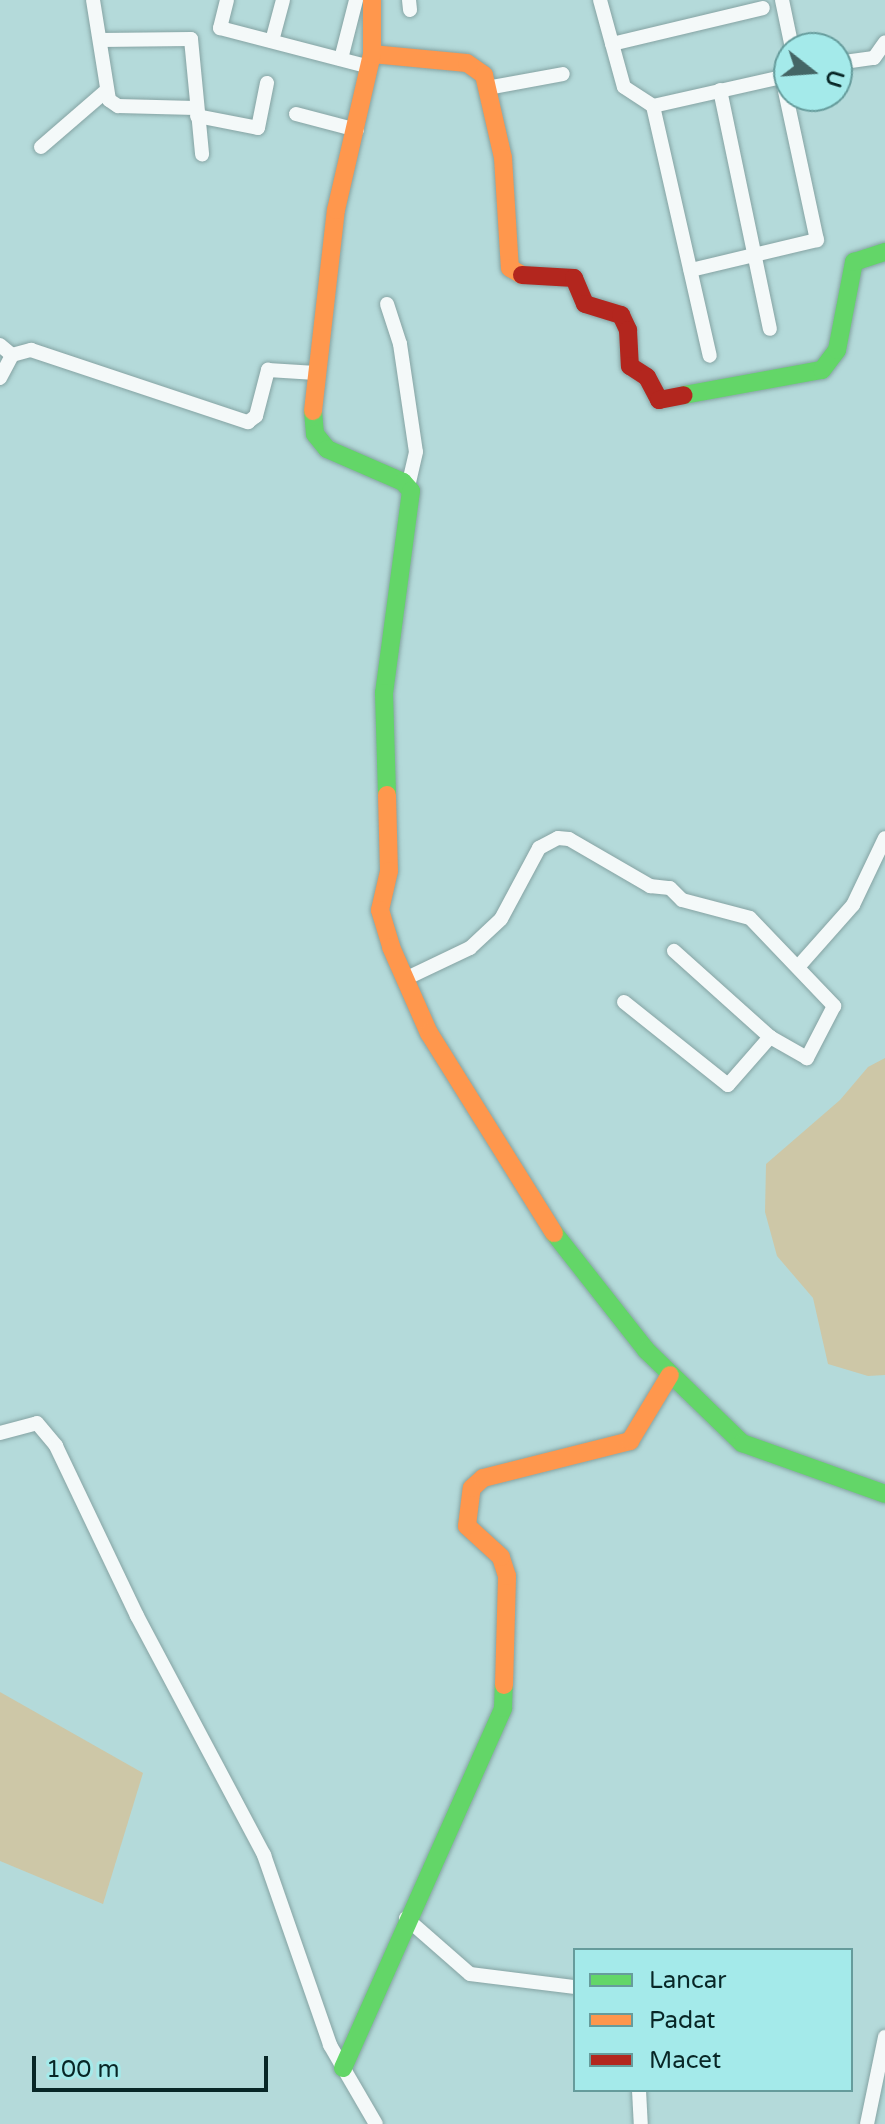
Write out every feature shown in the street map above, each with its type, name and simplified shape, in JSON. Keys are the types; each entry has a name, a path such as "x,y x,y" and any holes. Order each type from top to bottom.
{"street":[{"path":"93,0 107,90 118,106 196,112 258,128 267,83"},
{"path":"227,0 220,28 341,59 473,65 487,88 503,158 510,268 516,275 574,278 585,304 621,315 628,330 630,366 647,377 659,400 822,370 837,350 854,262 885,252"},
{"path":"272,41 283,0"},
{"path":"341,59 356,0"},
{"path":"372,0 371,61 336,210 316,373 313,425 319,442 408,487"},
{"path":"600,0 624,87 653,106 710,356"},
{"path":"782,0 789,32"},
{"path":"612,44 763,8"},
{"path":"100,40 191,39 202,154"},
{"path":"853,61 874,58 885,42"},
{"path":"487,88 563,74"},
{"path":"653,106 782,77 817,240 691,270"},
{"path":"41,147 107,90"},
{"path":"720,90 770,329"},
{"path":"296,114 357,130"},
{"path":"387,304 400,344 416,452 408,487 412,499 405,561 384,693 389,871 380,910 429,1033 534,1208 670,1375 742,1443 885,1494"},
{"path":"0,345 12,355 42,352 248,422 256,416 268,370 316,373"},
{"path":"0,378 12,355"},
{"path":"407,978 470,948 494,926 539,848 558,838 578,843 650,886 670,888 682,900 750,918 834,1006 807,1058 770,1037 674,951"},
{"path":"798,967 853,905 885,838"},
{"path":"624,1002 728,1085 770,1037"},
{"path":"343,2068 406,1918 474,1780 505,1696 507,1576 501,1557 467,1526 472,1488 483,1478 630,1441 670,1375"},
{"path":"0,1433 37,1423 56,1446 137,1616 264,1855 343,2068 376,2124"},
{"path":"406,1918 470,1974 573,1987"},
{"path":"867,2124 885,2037"},
{"path":"639,2092 641,2124"}],"shaded area":[{"path":"885,1058 885,1375 868,1376 828,1364 813,1298 777,1256 765,1212 766,1164 840,1100 868,1067"},
{"path":"0,1692 143,1773 103,1904 0,1861"}],"traffic: fast":[{"path":"684,395 822,370 837,350 854,262 885,252"},
{"path":"313,411 315,434 327,449 403,482 411,491 384,693 387,795"},
{"path":"554,1233 646,1350 742,1443 885,1494"},
{"path":"343,2068 503,1708 504,1685"}],"traffic: slow":[{"path":"313,411 336,210 372,54 372,0"},
{"path":"372,54 467,63 484,75 503,158 510,268 522,275"},
{"path":"387,795 389,871 380,910 391,947 429,1033 554,1233"},
{"path":"504,1685 507,1576 501,1557 467,1526 472,1488 483,1478 630,1441 670,1375"}],"traffic: jam":[{"path":"522,275 574,278 585,304 621,315 628,330 630,366 647,377 659,400 684,395"}]}
